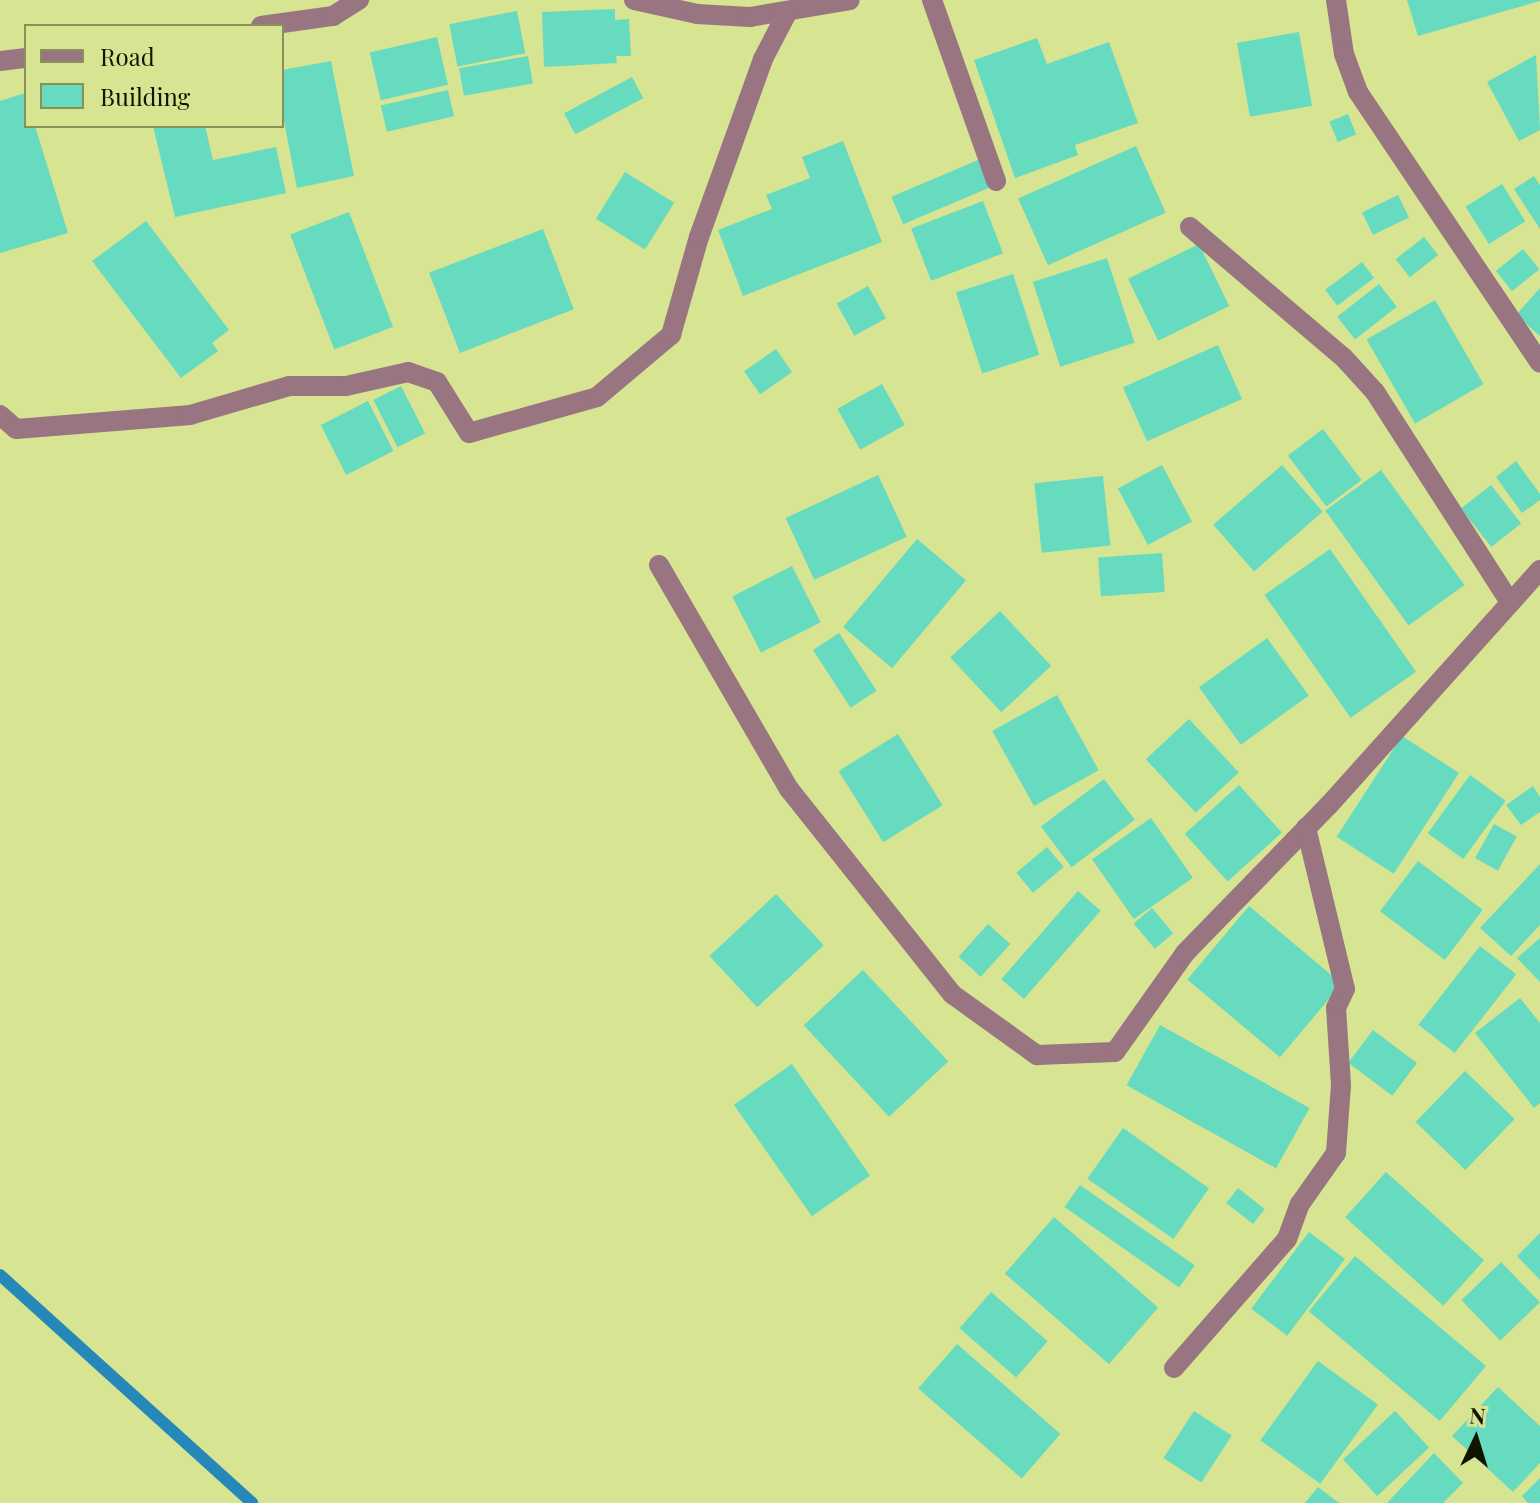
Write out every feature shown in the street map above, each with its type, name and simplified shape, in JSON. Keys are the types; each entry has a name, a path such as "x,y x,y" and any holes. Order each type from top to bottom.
{"street":[{"path":"275,24 333,16 359,0"},
{"path":"634,0 788,11 850,0"},
{"path":"932,0 996,181"},
{"path":"1336,0 1344,54 1358,92 1540,363"},
{"path":"0,415 16,429 190,415 289,386 346,386 408,372 437,382 469,433 597,397 671,335 699,237 763,59 788,11"},
{"path":"0,61 24,58"},
{"path":"1190,227 1344,358 1375,392 1509,601"},
{"path":"659,565 789,789 952,994 1037,1055 1115,1052 1185,953 1306,828 1540,570"},
{"path":"1174,1368 1287,1239 1300,1204 1336,1153 1341,1085 1336,1008 1345,989 1306,828"}],"building":[{"path":"1407,0 1540,0 1540,1 1418,36"},
{"path":"615,9 615,20 629,19 631,56 616,56 617,63 544,67 542,12"},
{"path":"517,11 525,53 457,66 449,24"},
{"path":"1299,32 1312,106 1250,117 1237,43"},
{"path":"437,37 448,85 381,100 370,53"},
{"path":"1037,38 1047,64 1109,42 1138,123 1075,145 1078,155 1015,178 974,60"},
{"path":"1536,55 1540,130 1519,141 1487,82"},
{"path":"528,56 533,84 464,96 459,68"},
{"path":"331,61 354,176 297,188 284,121 284,70"},
{"path":"632,77 643,98 575,134 564,113"},
{"path":"448,90 454,116 387,132 381,106"},
{"path":"24,93 24,128 36,128 68,233 0,253 0,101"},
{"path":"1348,114 1356,134 1338,142 1329,121"},
{"path":"153,128 205,128 213,160 276,147 286,193 175,217"},
{"path":"843,141 882,242 743,296 718,230 772,209 766,195 810,178 802,157"},
{"path":"1136,146 1166,213 1048,265 1018,198"},
{"path":"978,160 990,188 903,224 891,197"},
{"path":"625,172 674,203 645,249 596,219"},
{"path":"1534,176 1540,185 1540,229 1514,189"},
{"path":"1502,184 1525,221 1489,244 1466,207"},
{"path":"1398,195 1409,217 1373,235 1362,213"},
{"path":"983,201 1003,253 931,281 911,229"},
{"path":"349,212 393,327 334,349 290,235"},
{"path":"146,221 229,330 212,343 218,351 181,378 92,261"},
{"path":"543,229 574,309 460,353 429,273"},
{"path":"1424,237 1438,255 1410,277 1396,259"},
{"path":"1199,244 1229,306 1158,341 1128,279"},
{"path":"1523,249 1539,269 1512,291 1496,271"},
{"path":"1107,258 1135,343 1060,367 1033,282"},
{"path":"1362,262 1374,278 1337,306 1325,290"},
{"path":"1013,274 1039,355 982,373 956,293"},
{"path":"1379,284 1397,307 1355,339 1337,317"},
{"path":"868,286 886,318 854,336 837,303"},
{"path":"1540,288 1540,336 1516,315"},
{"path":"1435,300 1484,384 1415,424 1367,340"},
{"path":"1218,345 1242,399 1147,441 1123,387"},
{"path":"776,349 792,372 760,394 744,371"},
{"path":"882,384 905,425 860,450 837,409"},
{"path":"401,386 425,433 397,447 373,400"},
{"path":"368,401 393,451 346,475 321,425"},
{"path":"1323,429 1362,480 1326,507 1288,455"},
{"path":"1516,461 1540,494 1540,500 1522,513 1496,477"},
{"path":"1162,465 1192,522 1148,545 1118,488"},
{"path":"1282,465 1323,512 1254,571 1213,525"},
{"path":"1381,470 1464,585 1409,625 1325,511"},
{"path":"878,475 907,537 814,580 786,518"},
{"path":"1103,476 1110,546 1042,553 1034,483"},
{"path":"1491,485 1521,524 1491,547 1461,508"},
{"path":"917,539 966,580 892,668 843,627"},
{"path":"1330,549 1416,672 1351,718 1264,595"},
{"path":"1162,553 1165,592 1101,596 1098,557"},
{"path":"792,566 821,622 761,653 732,596"},
{"path":"1000,611 1051,666 1001,712 950,657"},
{"path":"839,633 877,691 851,708 813,650"},
{"path":"1267,638 1309,695 1241,745 1199,687"},
{"path":"1057,695 1099,770 1034,806 992,731"},
{"path":"1189,719 1239,772 1196,813 1146,759"},
{"path":"898,734 943,805 883,842 839,771"},
{"path":"1402,736 1459,773 1394,874 1337,837"},
{"path":"1470,775 1506,801 1463,859 1428,833"},
{"path":"1104,779 1135,820 1072,867 1041,827"},
{"path":"1239,785 1282,833 1228,881 1185,834"},
{"path":"1533,786 1540,797 1540,812 1521,825 1506,805"},
{"path":"1151,818 1193,878 1134,919 1092,859"},
{"path":"1494,824 1517,837 1498,871 1475,858"},
{"path":"1047,847 1064,867 1033,893 1016,873"},
{"path":"1418,861 1483,910 1445,960 1380,911"},
{"path":"1540,864 1540,925 1511,956 1480,928"},
{"path":"1078,891 1101,911 1024,999 1001,979"},
{"path":"776,894 824,945 757,1007 709,956"},
{"path":"1249,906 1342,984 1280,1057 1187,980"},
{"path":"1152,908 1173,933 1155,949 1134,923"},
{"path":"988,924 1010,944 981,977 959,957"},
{"path":"1540,938 1540,982 1517,958"},
{"path":"1480,946 1516,974 1455,1053 1418,1025"},
{"path":"863,970 948,1061 889,1117 804,1025"},
{"path":"1520,998 1540,1023 1540,1103 1534,1108 1475,1033"},
{"path":"1160,1025 1310,1108 1276,1168 1127,1085"},
{"path":"1373,1030 1417,1063 1392,1096 1348,1063"},
{"path":"792,1064 870,1175 812,1216 734,1105"},
{"path":"1465,1071 1515,1119 1465,1170 1416,1122"},
{"path":"1123,1128 1209,1188 1173,1239 1087,1179"},
{"path":"1386,1172 1484,1260 1443,1306 1345,1217"},
{"path":"1080,1185 1195,1265 1179,1287 1065,1207"},
{"path":"1238,1188 1265,1209 1253,1224 1226,1203"},
{"path":"1054,1217 1158,1308 1109,1364 1005,1274"},
{"path":"1309,1232 1345,1259 1287,1336 1251,1309"},
{"path":"1540,1233 1540,1280 1517,1256"},
{"path":"1355,1256 1486,1366 1440,1421 1309,1311"},
{"path":"1501,1262 1540,1302 1500,1340 1461,1300"},
{"path":"991,1292 1048,1341 1016,1377 960,1328"},
{"path":"957,1344 1060,1434 1022,1478 918,1389"},
{"path":"1318,1361 1378,1404 1320,1484 1260,1440"},
{"path":"1498,1387 1540,1426 1540,1463 1513,1492 1452,1436"},
{"path":"1194,1411 1232,1436 1201,1482 1164,1458"},
{"path":"1395,1411 1429,1448 1377,1496 1343,1459"},
{"path":"1434,1453 1463,1483 1443,1503 1387,1503"},
{"path":"1540,1478 1540,1503 1528,1503 1522,1496"},
{"path":"1318,1487 1339,1503 1305,1503"}],"waterway":[{"path":"0,1275 252,1503"}]}
